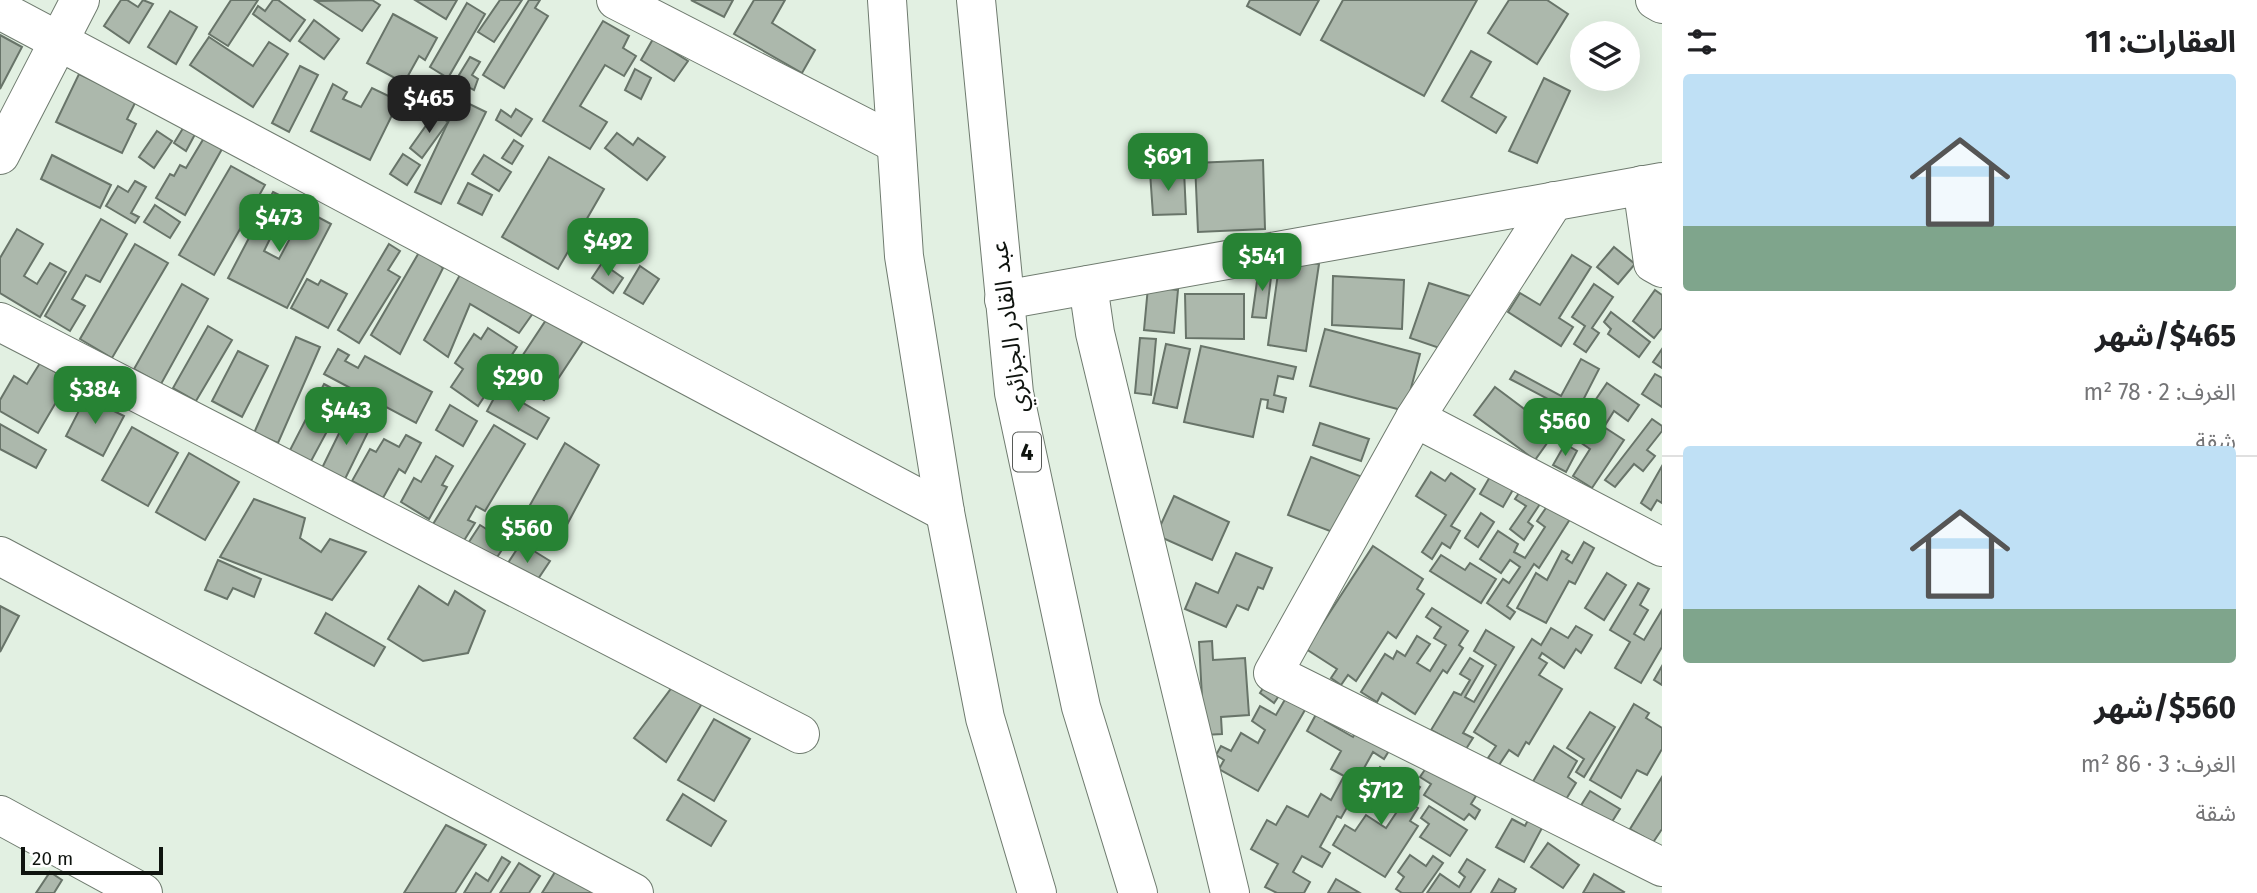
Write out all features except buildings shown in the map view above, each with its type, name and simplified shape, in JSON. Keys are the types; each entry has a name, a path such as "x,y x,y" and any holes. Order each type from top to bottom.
{"main road":[{"path":"0,155 80,0"},
{"path":"616,0 895,144"},
{"path":"887,0 904,256 945,512 985,718 1037,893"},
{"name":"عبد القادر الجزائري","path":"976,0 1014,393 1081,707 1138,893"},
{"path":"1655,0 1662,4"},
{"path":"0,9 945,512"},
{"path":"1004,300 1652,183 1653,263 1662,268"},
{"path":"1554,201 1415,418 1273,673 1662,867"},
{"path":"1088,285 1095,333 1230,893"},
{"path":"0,322 800,734"},
{"path":"1415,418 1662,547"},
{"path":"0,556 634,893"},
{"path":"0,815 143,893"}]}
